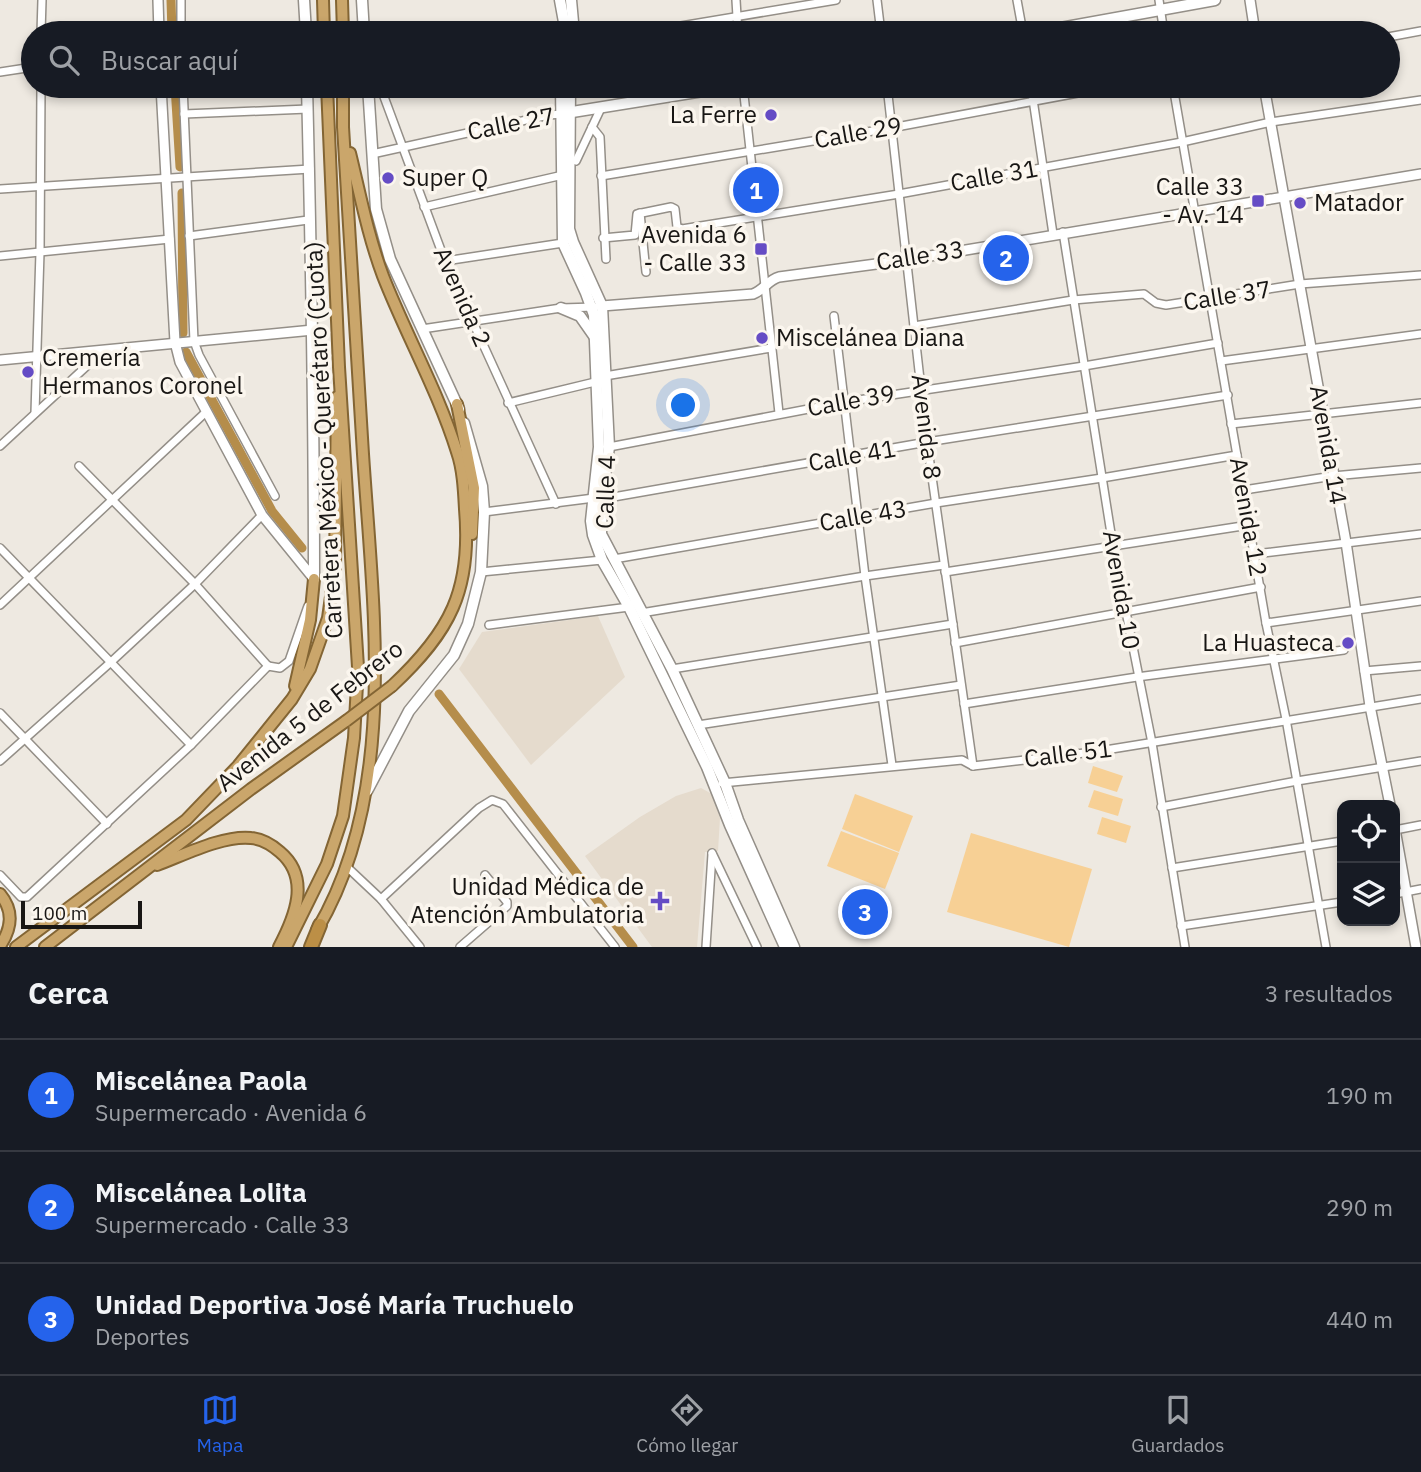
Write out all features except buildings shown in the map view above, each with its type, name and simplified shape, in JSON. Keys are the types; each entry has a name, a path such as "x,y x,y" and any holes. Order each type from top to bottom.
{"highway":[{"path":"343,3 343,21"},
{"name":"Carretera México - Querétaro (Cuota)","path":"286,947 327,864 343,816 354,738 358,667 339,367 328,98"},
{"name":"Carretera México - Querétaro (Cuota)","path":"320,925 347,867 365,794 374,718 374,636 343,98"},
{"name":"Avenida 5 de Febrero","path":"45,947 251,789 392,686 422,657 441,631 455,604 466,568 467,526 458,453 439,403 383,277 364,214 344,127"},
{"name":"Avenida 5 de Febrero","path":"16,947 186,820 238,766 292,699 310,668 328,618 335,568 335,414 339,367"},
{"path":"457,404 474,488 474,523 466,568"},
{"path":"292,699 310,620 314,579"},
{"path":"148,869 227,840 251,838 270,843 286,857 295,873 299,892 296,913 279,947"},
{"path":"0,894 10,912 10,927 0,946"},
{"path":"309,947 320,925"}],"main road":[{"path":"304,0 305,21"},
{"path":"362,0 363,21"},
{"path":"560,0 563,21"},
{"path":"571,0 573,21"},
{"path":"1087,21 1160,5 1215,0"},
{"path":"308,98 310,169 308,220 313,330 314,579"},
{"path":"365,794 409,711 454,655 468,624 481,572 484,512 482,486 471,442 457,404 390,258 376,209 369,98"},
{"name":"Calle 4","path":"563,98 566,113 569,229 597,307 600,379 598,498 601,534 672,669 698,725 730,825 785,947"},
{"name":"Calle 4","path":"568,98 563,175 563,243 597,307 594,336 608,447 591,521 593,535 602,560 629,607 743,832 794,947"},
{"name":"Calle 27","path":"566,113 658,98"},
{"path":"561,309 580,316 594,336"}],"street":[{"path":"41,21 42,0"},
{"path":"158,0 159,21"},
{"path":"181,0 181,21"},
{"path":"736,0 737,21"},
{"path":"712,21 836,0"},
{"path":"877,0 880,21"},
{"path":"1017,0 1021,21"},
{"path":"1250,0 1253,21"},
{"path":"1400,35 1421,31"},
{"path":"0,72 21,69"},
{"path":"35,413 41,98"},
{"path":"79,466 195,584 268,666 280,668 289,662 314,579 262,514 180,362 175,342 162,98"},
{"path":"183,98 194,341 275,496"},
{"name":"Avenida 2","path":"384,98 445,261 556,504"},
{"path":"744,98 779,413"},
{"name":"Avenida 8","path":"888,98 927,442 973,766"},
{"name":"Calle 29","path":"601,176 891,128 1046,98"},
{"name":"Avenida 12","path":"1175,98 1266,623 1310,847 1326,947"},
{"name":"Avenida 14","path":"1266,98 1346,542 1370,706 1389,800"},
{"name":"Avenida 10","path":"1034,100 1044,167 1073,300 1137,677 1152,743 1185,947"},
{"name":"Calle 31","path":"640,213 674,207 677,227 680,229 899,194 1182,142 1271,122 1421,100"},
{"path":"576,161 601,107"},
{"path":"184,114 308,109"},
{"name":"Calle 27","path":"372,154 566,113"},
{"path":"592,127 600,137 606,259"},
{"path":"0,190 310,169"},
{"name":"Calle 33","path":"422,329 561,309 753,294 760,292 772,279 779,276 906,260 1421,174"},
{"path":"424,207 563,175"},
{"path":"603,238 635,235 636,215 640,213"},
{"path":"640,213 646,272"},
{"path":"189,236 308,220"},
{"path":"0,256 170,239"},
{"path":"445,261 563,243"},
{"name":"Calle 37","path":"914,326 1073,300 1139,293 1146,294 1156,303 1166,305 1300,284 1421,275"},
{"path":"835,316 865,576 892,765"},
{"path":"0,360 313,330"},
{"path":"1221,361 1421,334"},
{"name":"Calle 39","path":"608,447 779,413 1218,343"},
{"path":"508,403 600,379 771,348"},
{"path":"0,446 103,351"},
{"name":"Calle 41","path":"484,512 598,498 927,442 1228,395"},
{"path":"1231,424 1421,403"},
{"path":"0,605 206,412"},
{"name":"Calle 43","path":"614,559 936,503 1237,455"},
{"path":"1244,490 1333,476 1421,468"},
{"path":"0,761 195,584 262,514"},
{"path":"641,613 865,576 945,569 1249,525"},
{"path":"1255,554 1421,534"},
{"path":"0,548 191,745"},
{"path":"481,572 602,560"},
{"path":"955,643 1261,587"},
{"path":"1266,623 1421,601"},
{"path":"489,625 629,607"},
{"path":"672,669 953,624"},
{"path":"964,704 1137,677 1344,650"},
{"path":"0,875 21,897 27,897 191,745 268,666"},
{"path":"1364,671 1421,666"},
{"path":"698,725 961,685"},
{"name":"Calle 51","path":"719,784 962,760 973,766 1152,743 1421,699"},
{"path":"0,713 107,824"},
{"path":"1161,807 1421,761"},
{"path":"381,900 479,808 492,800 503,804 615,947"},
{"path":"1400,829 1421,825"},
{"path":"1172,868 1337,842"},
{"path":"706,947 712,853 757,947"},
{"path":"1400,858 1416,947"},
{"path":"347,867 381,900 420,947"},
{"path":"460,947 507,906 507,902 485,876"},
{"path":"1400,893 1421,889"},
{"path":"1181,926 1337,903"}],"shaded area":[{"path":"598,616 625,677 531,765 459,669 482,632"},
{"path":"1093,766 1123,776 1117,792 1088,783"},
{"name":"Unidad Médica de Atención Ambulatoria","path":"701,788 712,794 720,818 718,851 705,852 697,947 652,947 585,856 640,817 676,796"},
{"path":"1094,790 1123,799 1118,816 1088,807"},
{"path":"855,794 913,816 899,852 842,829"},
{"path":"1102,817 1131,826 1126,843 1097,834"},
{"path":"841,831 899,853 885,889 827,866"},
{"path":"971,833 1092,869 1069,947 947,912"}],"waterway":[{"path":"171,0 172,21"},
{"path":"176,98 180,167"},
{"path":"182,193 183,333"},
{"path":"186,352 272,511 302,548"},
{"path":"439,694 633,947"}],"place":[{"name":"La Ferre","path":"771,115"},
{"name":"Super Q","path":"388,178"},
{"name":"Miscelánea Paola","path":"756,190"},
{"name":"Calle 33 - Av. 14","path":"1258,201"},
{"name":"Matador","path":"1300,203"},
{"name":"Avenida 6 - Calle 33","path":"761,249"},
{"name":"Miscelánea Lolita","path":"1006,258"},
{"name":"Miscelánea Diana","path":"762,338"},
{"name":"Cremería Hermanos Coronel","path":"28,372"},
{"name":"La Huasteca","path":"1348,643"},
{"name":"Unidad Médica de Atención Ambulatoria","path":"660,901"},
{"name":"Unidad Deportiva José María Truchuelo","path":"865,912"}]}
